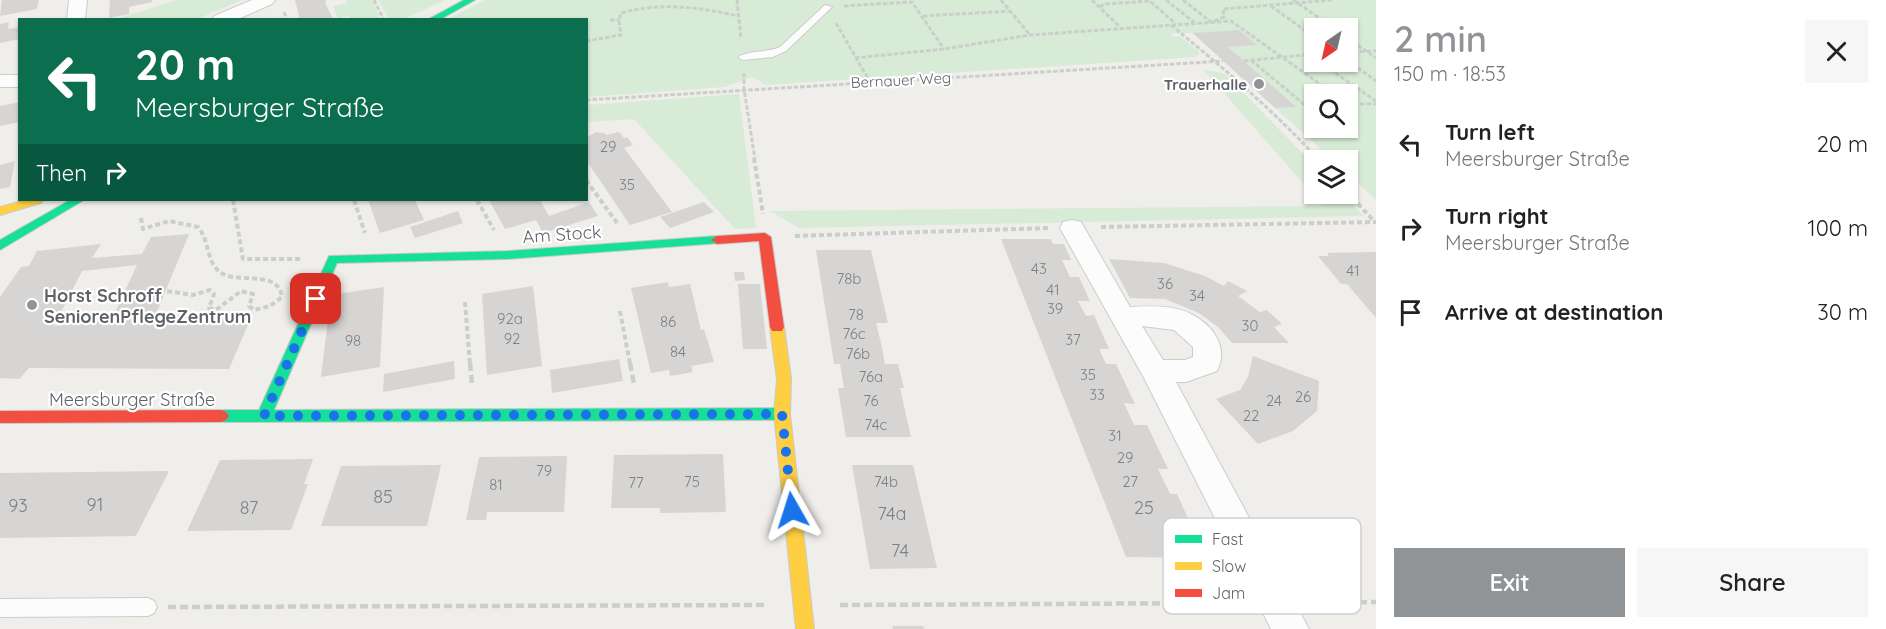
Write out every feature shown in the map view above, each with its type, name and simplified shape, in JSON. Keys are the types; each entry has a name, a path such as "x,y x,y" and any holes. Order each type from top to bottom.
{"street":[{"path":"76,18 78,0"},
{"path":"225,18 266,0"},
{"path":"435,18 471,0"},
{"path":"0,81 18,81"},
{"path":"0,211 34,201"},
{"path":"0,246 74,201"},
{"path":"1072,228 1155,371 1233,518"},
{"path":"765,237 784,379 782,414 805,629"},
{"name":"Am Stock","path":"333,260 508,255 634,248 765,237"},
{"path":"264,416 333,260"},
{"path":"1122,316 1151,316 1182,321 1207,343 1207,363 1186,371 1155,371"},
{"name":"Meersburger Straße","path":"0,417 782,414"}],"lane":[{"path":"743,57 773,54 783,49 828,7"},
{"path":"0,608 148,607"}],"path":[{"path":"374,0 383,18"},
{"path":"1001,0 1030,35"},
{"path":"1092,0 1120,28"},
{"path":"1166,0 1195,23"},
{"path":"1183,0 1210,22"},
{"path":"1210,22 1224,17 1223,9 1295,1 1332,0"},
{"path":"1100,7 1104,4 1150,1 1177,24"},
{"path":"1295,1 1320,18"},
{"path":"870,82 828,7 912,2 944,49"},
{"path":"1269,5 1304,30"},
{"path":"588,41 621,34 619,20 621,14 646,6 715,10 738,16"},
{"path":"922,16 1010,10"},
{"path":"610,20 619,20"},
{"path":"855,58 944,49 1030,35 1231,21 1320,84"},
{"path":"1171,25 1215,61 1310,150"},
{"path":"1358,46 1376,58"},
{"path":"1358,52 1376,51"},
{"path":"1244,61 1304,55"},
{"path":"1251,60 1304,104"},
{"name":"Bernauer Weg","path":"588,100 1223,61"},
{"path":"1358,68 1376,81"},
{"path":"1333,72 1376,103"},
{"path":"744,89 765,237"},
{"path":"1358,104 1376,103"},
{"path":"588,183 634,248"},
{"path":"233,201 243,259 333,260"},
{"path":"354,201 375,259"},
{"path":"1358,204 1376,223"},
{"path":"141,218 143,229 169,221 198,227 209,242 208,254 212,265 220,273 229,277 268,281 281,287 283,292 282,297 268,308 254,310 249,306 253,294 240,291 224,306 216,310 209,308 214,294 210,290 193,295 166,291"},
{"path":"465,302 474,416"},
{"path":"620,311 634,375 636,415"},
{"path":"1361,604 1376,602"},
{"path":"148,607 802,605 1163,613"},
{"path":"1197,614 1285,616"}],"green space":[{"path":"177,0 242,0 199,18 119,18"},
{"path":"346,0 372,0 380,18 350,18 349,16 338,18 333,6 347,3"},
{"path":"378,0 445,0 406,18 389,18"},
{"path":"485,0 1376,0 1376,200 1358,183 1358,150 1322,150 1309,138 1358,138 1358,84 1304,84 1304,134 1192,33 1171,33 1174,37 1180,36 1200,53 1196,57 766,85 752,77 725,87 588,97 588,18 450,18"},
{"path":"1203,69 1225,74 1304,155 1304,184"},
{"path":"739,94 756,228 735,229 634,119 588,122 588,105"},
{"path":"1321,204 1352,204 1364,216 799,228 770,211 1323,206"}],"building":[{"path":"2,0 39,0 37,9 0,16"},
{"path":"110,0 152,0 152,2 129,7 129,14 109,18"},
{"path":"295,0 327,0 325,2 332,18 300,18"},
{"path":"9,22 8,29 18,27 18,39 0,43 0,24"},
{"name":"Trauerhalle","path":"1239,30 1257,45 1228,47 1296,107 1275,108 1193,33"},
{"path":"18,102 18,122 0,126 0,106"},
{"path":"596,132 606,135 619,132 624,138 627,137 633,145 624,148 672,212 630,225 588,163 588,137"},
{"path":"15,161 10,187 0,189 0,165"},
{"path":"368,201 415,201 424,220 380,233"},
{"path":"490,201 541,201 549,216 589,202 598,216 543,233 536,220 505,229"},
{"path":"704,202 714,212 670,228 660,217"},
{"path":"458,211 463,223 415,238 410,227"},
{"name":"Horst Schroff SeniorenPflegeZentrum","path":"189,234 156,314 253,313 229,369 29,368 19,379 0,378 0,297 21,267 29,266 37,251 101,244 92,258 142,254 151,237","holes":["137,265 112,319 54,326 82,271"]},
{"path":"1001,239 1051,239 1053,244 1064,244 1071,260 1062,260 1070,277 1079,277 1090,301 1078,301 1086,316 1094,315 1109,349 1099,349 1106,364 1116,364 1135,404 1124,403 1134,425 1147,425 1168,469 1158,469 1170,494 1177,494 1188,518 1163,518 1163,557 1126,557"},
{"path":"816,250 871,250 888,323 876,323 885,364 898,364 904,388 900,388 911,437 846,437 838,388 844,388 840,364 834,364"},
{"path":"1376,252 1376,318 1347,284 1341,284 1318,256 1329,256 1327,253"},
{"path":"1109,259 1164,263 1205,276 1224,286 1228,281 1247,291 1238,296 1260,312 1267,310 1282,324 1274,327 1289,343 1232,343 1218,327 1199,313 1165,299 1130,298"},
{"path":"734,272 744,272 745,280 735,281"},
{"path":"668,282 669,287 690,284 701,330 704,329 714,362 691,366 693,372 670,376 669,370 651,373 631,288"},
{"path":"738,284 760,284 767,349 743,349"},
{"path":"533,286 542,366 487,375 482,294"},
{"path":"384,287 380,367 321,377 331,295"},
{"path":"1253,356 1319,381 1317,411 1293,431 1258,444 1216,399 1240,390 1248,377"},
{"path":"619,359 623,381 552,393 550,370"},
{"path":"454,361 455,379 383,392 384,374"},
{"path":"723,454 726,512 660,513 660,508 611,508 614,455"},
{"path":"567,456 564,512 487,512 486,520 466,520 479,457"},
{"path":"313,459 304,484 308,484 291,530 187,531 220,460"},
{"path":"441,465 427,526 321,526 341,466"},
{"path":"852,465 913,465 937,568 870,569"},
{"path":"169,471 136,536 0,538 0,473"},
{"path":"892,626 923,626 924,629 893,629"}],"traffic: fast":[{"path":"435,18 471,0"},
{"path":"0,246 76,201"},
{"path":"264,416 333,259 508,255 717,240"},
{"path":"221,416 782,414"}],"traffic: slow":[{"path":"0,211 34,201"},
{"path":"777,327 784,379 782,414 805,629"}],"traffic: jam":[{"path":"717,240 765,237 777,327"},
{"path":"0,417 221,416"}],"place":[{"name":"Trauerhalle","path":"1259,84"},
{"name":"Horst Schroff SeniorenPflegeZentrum","path":"32,305"}],"route":[{"path":"316,299 264,416 782,414 792,510"}]}
